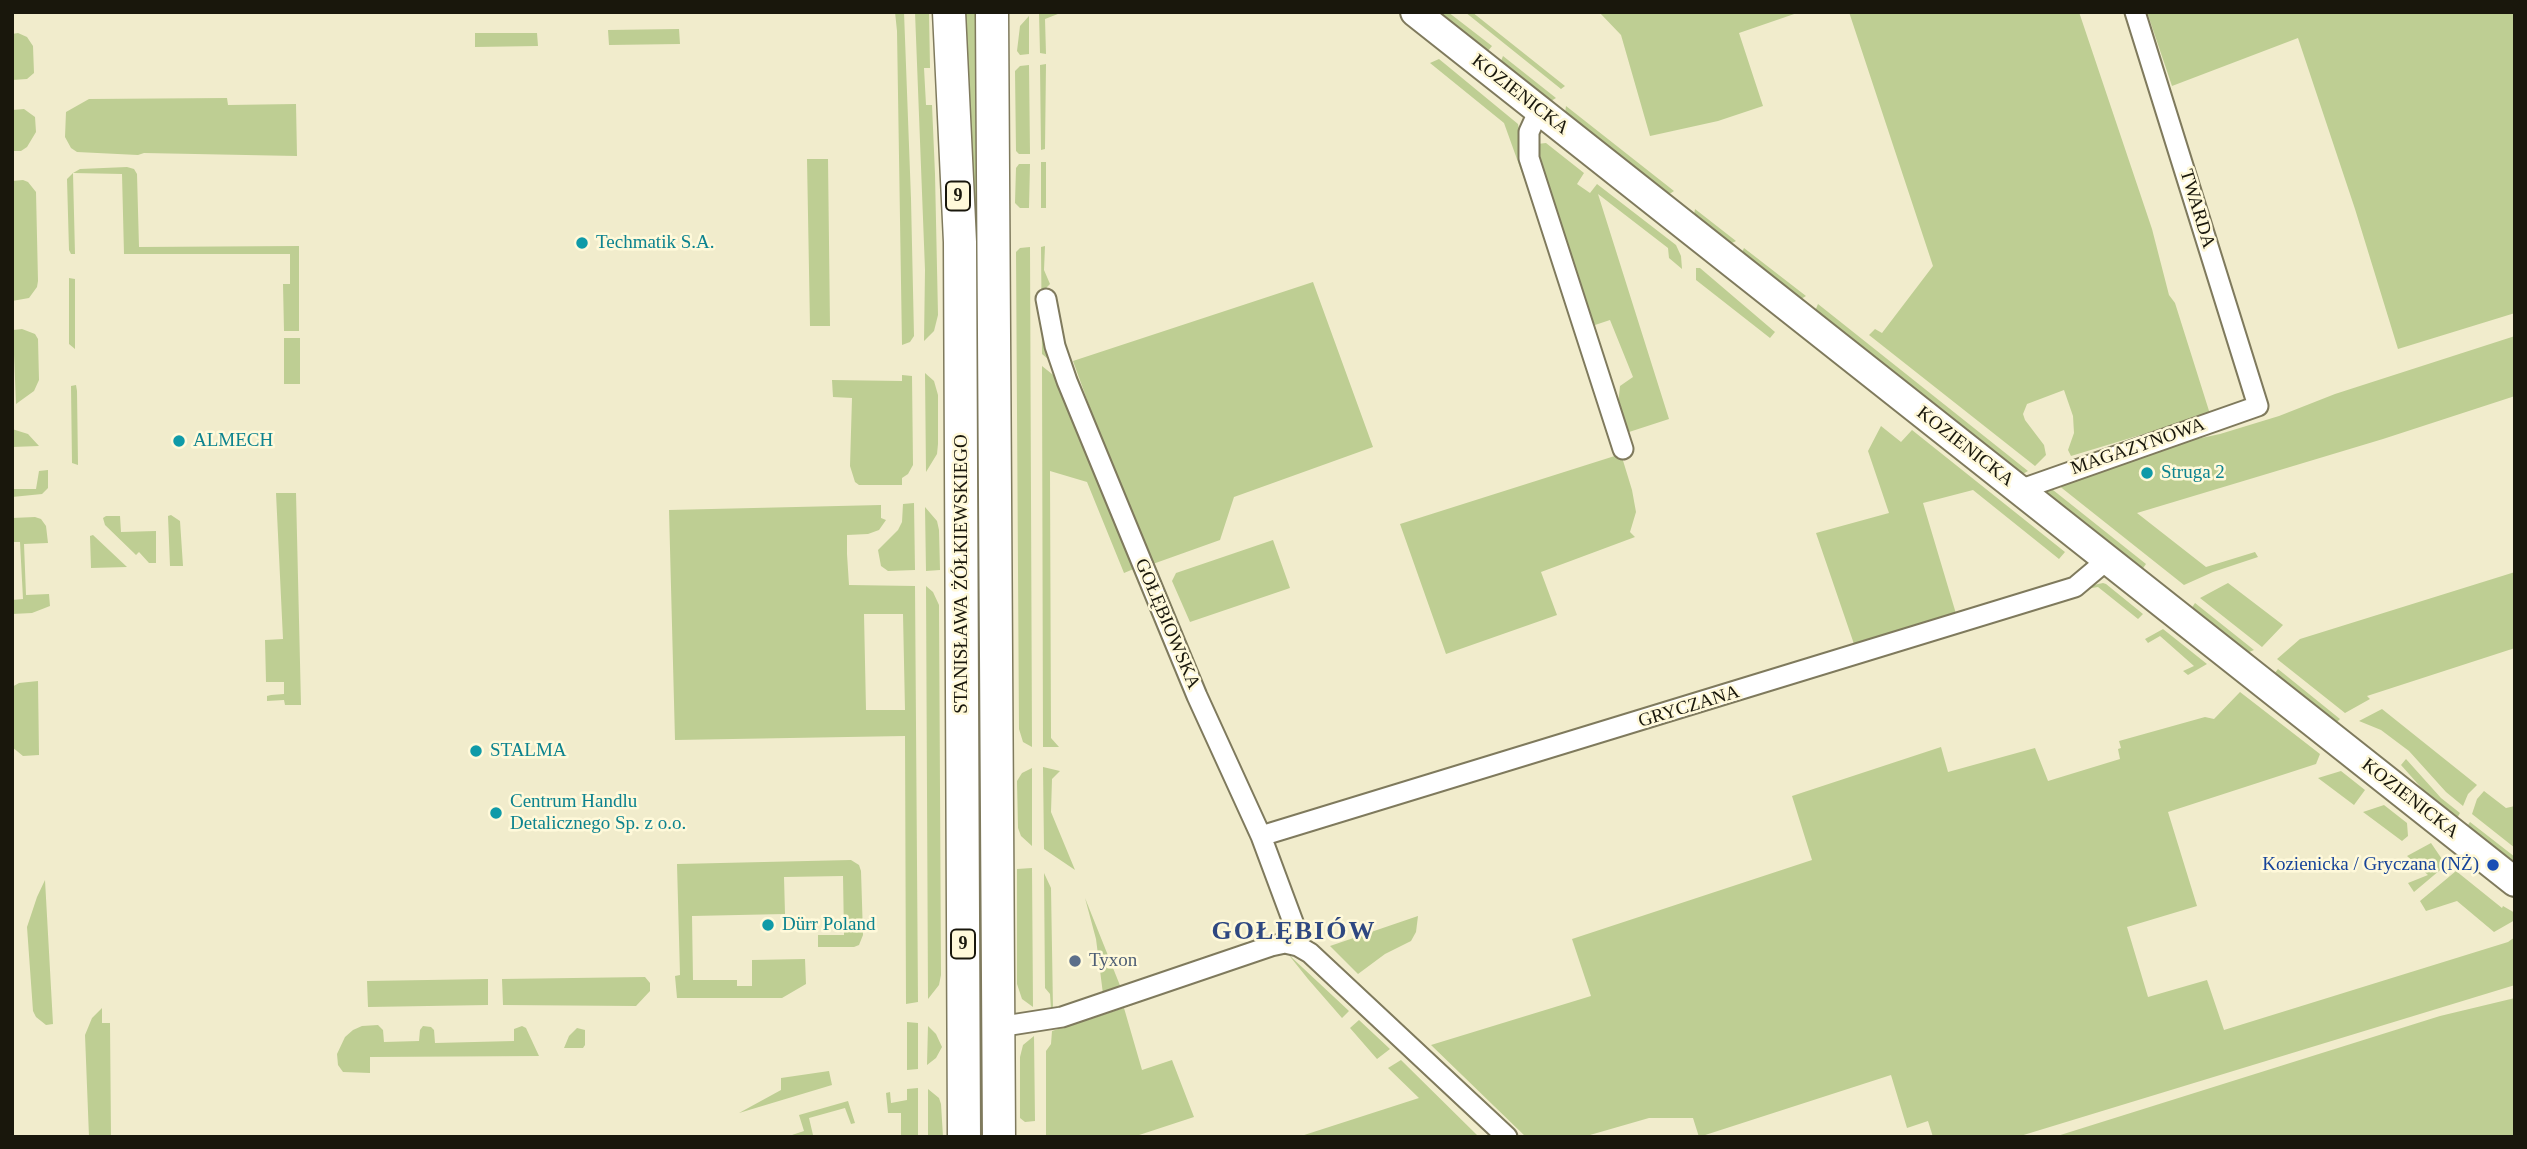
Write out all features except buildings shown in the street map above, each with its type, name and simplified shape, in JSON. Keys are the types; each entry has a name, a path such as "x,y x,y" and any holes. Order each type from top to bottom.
{"main road":[{"name":"STANISŁAWA ŻÓŁKIEWSKIEGO","path":"949,12 960,242 964,1137"},
{"name":"KOZIENICKA","path":"1415,12 2515,882"},
{"name":"STANISŁAWA ŻÓŁKIEWSKIEGO","path":"998,21 999,1137"}],"street":[{"name":"TWARDA","path":"2135,12 2259,406"},
{"path":"1539,110 1529,132 1529,158 1623,449"},
{"name":"GOŁĘBIOWSKA","path":"1046,299 1055,346 1087,431 1197,696 1261,836 1296,930 1298,946"},
{"name":"MAGAZYNOWA","path":"2019,490 2259,406"},
{"name":"GRYCZANA","path":"1261,836 2075,587 2107,559"},
{"path":"998,1027 1062,1017 1285,943 1310,953 1507,1137"}],"green space":[{"path":"895,12 904,12 914,336 910,342 902,345 897,31"},
{"path":"915,12 929,12 930,68 924,68 926,105 932,105 935,174 938,315 934,331 924,341 925,270"},
{"path":"961,12 980,12 986,1137 977,1137"},
{"path":"1063,12 1045,19 1046,54 1040,53 1039,13"},
{"path":"1438,12 1448,12 1492,46 1488,51"},
{"path":"1465,12 1472,12 1565,86 1561,89"},
{"path":"1599,12 1800,12 1739,33 1763,106 1718,121 1650,136 1621,35"},
{"path":"1849,12 2079,12 2152,229 2169,295 2175,303 2210,414 2071,456 2068,450 2074,433 2073,416 2064,390 2027,404 2023,414 2044,445 2046,455 2035,466 1869,335 1875,329 1882,333 1933,266"},
{"path":"2147,12 2515,12 2515,313 2398,349 2298,38 2172,86"},
{"path":"1029,16 1029,54 1020,55 1017,51 1020,26"},
{"path":"679,29 680,44 609,45 608,30"},
{"path":"18,33 27,37 33,46 34,73 27,79 12,80 12,34"},
{"path":"475,33 537,33 538,46 475,47"},
{"path":"1503,56 1556,98 1551,101 1501,61"},
{"path":"1439,59 1518,124 1530,186 1527,187 1504,123 1430,63"},
{"path":"1046,64 1045,149 1041,150 1040,65"},
{"path":"1029,65 1030,154 1019,154 1016,151 1015,71 1020,66"},
{"path":"227,98 228,105 296,104 297,156 77,152 71,148 65,137 66,112 89,99"},
{"path":"1566,106 1674,191 1668,195 1565,113"},
{"path":"24,109 35,117 36,132 27,147 21,151 12,151 12,110"},
{"path":"1546,143 1584,173 1577,184 1590,193 1597,184 1676,245 1681,256 1682,269 1669,258 1668,248 1598,194 1669,419 1626,433 1618,405 1620,386 1633,377 1610,320 1595,325 1586,307 1534,154 1537,144"},
{"path":"807,159 828,159 830,326 810,326"},
{"path":"1041,162 1046,162 1046,208 1041,208"},
{"path":"1019,164 1030,164 1029,208 1020,208 1015,203 1016,168"},
{"path":"80,169 134,169 137,174 139,247 299,246 299,331 284,331 283,284 290,284 290,254 124,254 122,174 73,173"},
{"path":"73,173 75,254 71,254 67,179"},
{"path":"23,180 36,192 38,281 29,298 12,301 12,181"},
{"path":"1695,209 1736,241 1730,244 1694,215"},
{"path":"1045,246 1044,270 1050,284 1044,290 1055,365 1042,354 1041,247"},
{"path":"1030,247 1032,747 1023,742 1019,729 1016,252 1020,248"},
{"path":"1744,248 1806,296 1801,299 1742,252"},
{"path":"1696,268 1700,268 1775,332 1770,338 1696,280"},
{"path":"69,278 75,279 75,349 69,344"},
{"path":"1313,282 1373,447 1234,497 1220,540 1150,565 1073,361"},
{"path":"1818,304 2028,471 2021,475 1815,311"},
{"path":"22,329 35,334 38,339 39,380 34,391 16,404 13,330"},
{"path":"2515,336 2515,396 2137,513 2206,567 2255,552 2258,557 2184,585 2053,481 2164,446 2220,434 2279,416 2335,394"},
{"path":"284,338 300,338 300,384 284,384"},
{"path":"1042,366 1057,378 1136,568 1124,573 1087,482 1050,471 1051,738 1059,747 1043,747"},
{"path":"925,373 934,381 938,395 937,454 926,472"},
{"path":"902,375 912,376 913,465 902,478 902,485 859,485 855,482 850,466 852,398 833,397 832,380 902,381"},
{"path":"76,385 78,465 72,463 71,386"},
{"path":"1881,426 1901,442 1912,430 2065,552 2059,559 1973,490 1923,503 1957,617 1855,647 1816,533 1889,513 1868,451"},
{"path":"12,429 28,434 39,446 12,447"},
{"path":"1621,454 1636,512 1630,532 1635,537 1541,572 1557,615 1446,654 1400,524"},
{"path":"48,470 48,488 42,494 12,497 12,489 36,489 39,471"},
{"path":"2048,486 2146,564 2141,571 2040,489"},
{"path":"276,493 296,493 301,705 285,705 284,700 267,701 267,696 284,694 284,682 266,682 265,640 283,639"},
{"path":"914,503 915,570 888,571 881,566 878,550 898,530 902,522 903,504"},
{"path":"881,505 881,518 886,520 879,530 868,534 847,535 849,585 915,586 918,1002 906,1004 905,736 675,740 669,510","holes":["864,614 903,614 905,710 866,710"]},
{"path":"925,507 937,521 940,570 926,571"},
{"path":"120,516 121,532 156,531 156,563 149,563 139,552 136,555 105,525 103,518"},
{"path":"168,516 180,521 183,566 170,566"},
{"path":"12,518 41,519 46,526 48,543 24,544 26,595 49,594 50,606 32,613 12,614 12,600 23,599 20,542 12,542"},
{"path":"93,535 127,567 91,568 90,536"},
{"path":"1273,540 1290,588 1190,622 1172,581 1176,573"},
{"path":"2515,572 2515,648 2367,696 2370,699 2345,713 2277,659 2300,639"},
{"path":"2103,583 2143,614 2138,619 2098,587 2084,587"},
{"path":"2228,583 2283,625 2262,647 2200,598"},
{"path":"926,586 933,592 939,605 941,975 939,985 928,999"},
{"path":"2195,603 2254,650 2247,653 2191,609"},
{"path":"2163,629 2207,664 2188,675 2183,671 2194,666 2160,636 2148,643 2145,639"},
{"path":"2278,669 2340,719 2336,723 2274,674"},
{"path":"38,681 39,755 23,756 12,747 12,687 19,683"},
{"path":"2240,692 2320,754 2316,764 2168,812 2197,906 2127,927 2148,997 2207,980 2224,1030 2508,942 2515,937 2515,985 2017,1137 1933,1137 1928,1121 1907,1128 1891,1075 1699,1137 1693,1118 1649,1118 1583,1137 1526,1137 1431,1045 1591,996 1572,939 1812,860 1792,796 1941,747 1948,772 2035,748 2048,781 2120,759 2119,741 2205,717 2214,719"},
{"path":"2382,709 2477,785 2468,794 2463,806 2446,792 2409,751 2381,730 2359,721"},
{"path":"2406,759 2441,798 2460,813 2456,820 2433,801 2401,765"},
{"path":"1043,767 1060,771 1052,779 1051,812 1075,870 1044,849"},
{"path":"1032,768 1032,846 1021,836 1018,828 1017,781 1022,773"},
{"path":"2341,771 2365,790 2354,805 2318,778"},
{"path":"2484,791 2506,808 2515,806 2515,848 2472,814 2477,799"},
{"path":"2384,805 2407,823 2408,836 2402,841 2363,812"},
{"path":"2470,822 2515,857 2515,867 2466,828"},
{"path":"2431,843 2446,865 2414,892 2408,883 2428,875 2407,856"},
{"path":"851,860 859,865 861,871 863,935 859,945 818,947 818,935 844,935 843,876 784,877 785,914 692,916 693,980 737,980 737,986 752,986 752,960 805,959 806,984 782,998 677,998 675,976 680,975 677,864"},
{"path":"1032,868 1033,1007 1022,999 1017,984 1017,869"},
{"path":"2456,871 2502,908 2503,906 2515,913 2515,920 2494,932 2457,901 2426,911 2420,901"},
{"path":"1044,873 1051,888 1053,1009 1050,994 1045,988"},
{"path":"45,880 53,1024 46,1025 33,1011 27,927"},
{"path":"1085,898 1121,988 1103,994 1096,939"},
{"path":"1418,916 1416,932 1411,941 1385,954 1358,974 1330,946"},
{"path":"1288,954 1349,1011 1342,1018 1308,979"},
{"path":"645,977 650,983 650,991 636,1006 503,1005 502,979"},
{"path":"488,979 488,1005 368,1007 367,981"},
{"path":"2515,998 2515,1137 2054,1137 2440,1016"},
{"path":"102,1008 102,1023 110,1023 111,1137 89,1137 85,1035 92,1018"},
{"path":"1124,1008 1142,1070 1172,1060 1194,1117 1133,1137 1046,1137 1046,1051 1051,1044 1052,1031"},
{"path":"1359,1020 1390,1049 1377,1059 1350,1028"},
{"path":"907,1022 918,1023 918,1069 907,1070"},
{"path":"378,1025 383,1030 384,1042 419,1041 423,1026 434,1030 435,1043 514,1041 514,1029 522,1026 526,1028 539,1056 370,1057 370,1073 343,1072 338,1065 337,1054 345,1037 362,1026"},
{"path":"928,1026 936,1034 942,1047 936,1058 927,1065"},
{"path":"577,1028 585,1030 585,1045 583,1048 564,1048 569,1036"},
{"path":"1034,1036 1035,1121 1025,1122 1020,1118 1020,1057 1023,1045"},
{"path":"1401,1060 1479,1137 1298,1137 1419,1098 1388,1068"},
{"path":"829,1071 832,1085 739,1113 781,1090 781,1078"},
{"path":"918,1088 918,1137 901,1137 901,1113 888,1113 886,1093 890,1092 891,1103 907,1100 907,1089"},
{"path":"928,1089 939,1098 941,1104 943,1137 928,1137"},
{"path":"848,1101 855,1123 851,1124 845,1108 809,1118 813,1135 786,1137 804,1131 799,1115"}],"place":[{"name":"Techmatik S.A.","path":"582,243"},
{"name":"ALMECH","path":"179,441"},
{"name":"Struga 2","path":"2147,473"},
{"name":"STALMA","path":"476,751"},
{"name":"Centrum Handlu Detalicznego Sp. z o.o.","path":"496,813"},
{"name":"Kozienicka / Gryczana (NŻ)","path":"2493,865"},
{"name":"Dürr Poland","path":"768,925"},
{"name":"Tyxon","path":"1075,961"}],"district":[{"name":"GOŁĘBIÓW","path":"1294,932"}]}
